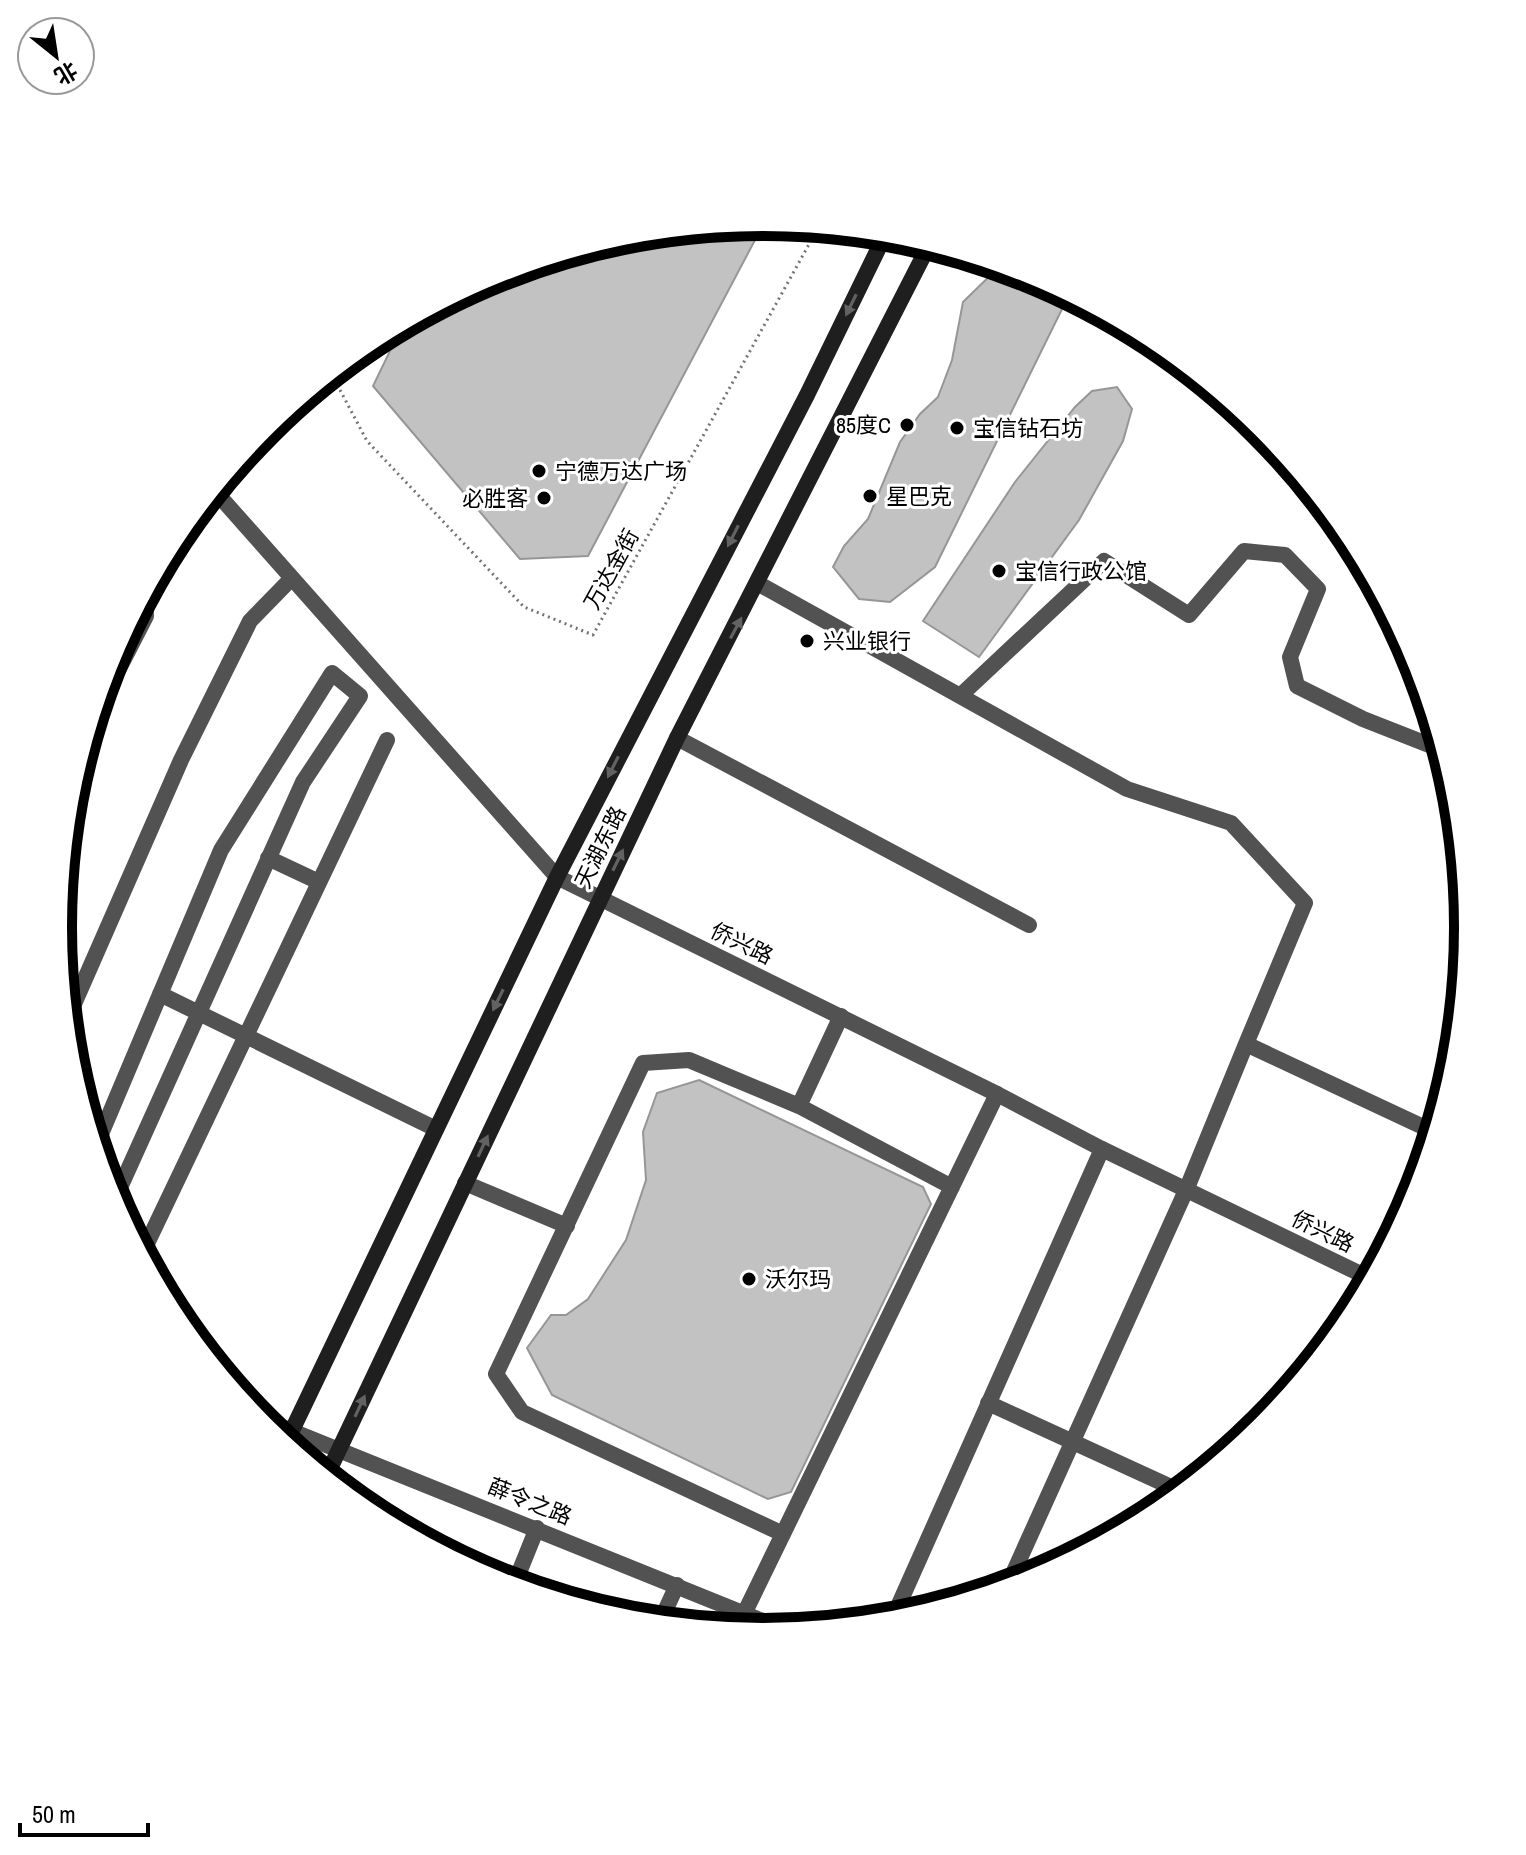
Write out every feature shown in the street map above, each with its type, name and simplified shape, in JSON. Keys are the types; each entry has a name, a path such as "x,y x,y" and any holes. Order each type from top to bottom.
{"main road":[{"name":"天湖东路","path":"291,1432 557,877 807,395 879,247"},
{"name":"天湖东路","path":"331,1467 677,738 759,584 924,256"}],"street":[{"name":"侨兴路","path":"221,499 290,580 557,877 841,1016 1102,1149 1361,1274"},
{"path":"961,695 1104,561 1189,615 1244,551 1285,555 1318,589 1290,657 1297,686 1363,719 1429,745"},
{"path":"76,1000 181,760 250,621 290,580"},
{"path":"759,584 1127,789 1231,823 1305,903 1187,1188 1014,1571"},
{"path":"103,1130 221,850 332,673 360,696 303,782 122,1184"},
{"path":"677,738 1029,925"},
{"path":"148,1242 387,740"},
{"path":"268,858 319,882"},
{"path":"160,994 436,1129"},
{"path":"799,1106 841,1016"},
{"path":"1246,1044 1424,1127"},
{"path":"783,1534 522,1412 496,1374 643,1063 689,1060 799,1106 952,1187"},
{"path":"745,1612 997,1094"},
{"path":"899,1605 1102,1149"},
{"path":"465,1183 567,1226"},
{"path":"988,1403 1169,1486"},
{"name":"薛令之路","path":"299,1439 340,1448 758,1618"},
{"path":"519,1573 537,1528"},
{"path":"665,1612 677,1585"}],"path":[{"name":"万达金街","path":"335,385 367,441 524,607 593,635 812,238"}],"building":[{"name":"宁德万达广场","path":"757,236 588,556 520,559 373,386 393,344 457,308 499,289 584,260 628,250 673,242"},
{"name":"宝信钻石坊","path":"991,275 1064,306 935,567 890,602 859,599 833,567 844,546 868,519 900,442 920,414 938,397 952,360 963,302"},
{"name":"宝信行政公馆","path":"1117,387 1132,409 1123,441 1079,520 979,657 923,621 1015,482 1075,407 1092,391"},
{"name":"沃尔玛","path":"699,1080 923,1187 931,1204 791,1492 768,1499 552,1395 527,1348 551,1315 566,1315 588,1299 626,1240 646,1180 643,1132 657,1093"}],"place":[{"name":"85度C","path":"907,425"},
{"name":"宝信钻石坊","path":"957,428"},
{"name":"宁德万达广场","path":"539,471"},
{"name":"星巴克","path":"870,496"},
{"name":"必胜客","path":"544,498"},
{"name":"宝信行政公馆","path":"999,571"},
{"name":"兴业银行","path":"807,641"},
{"name":"沃尔玛","path":"749,1279"}]}
